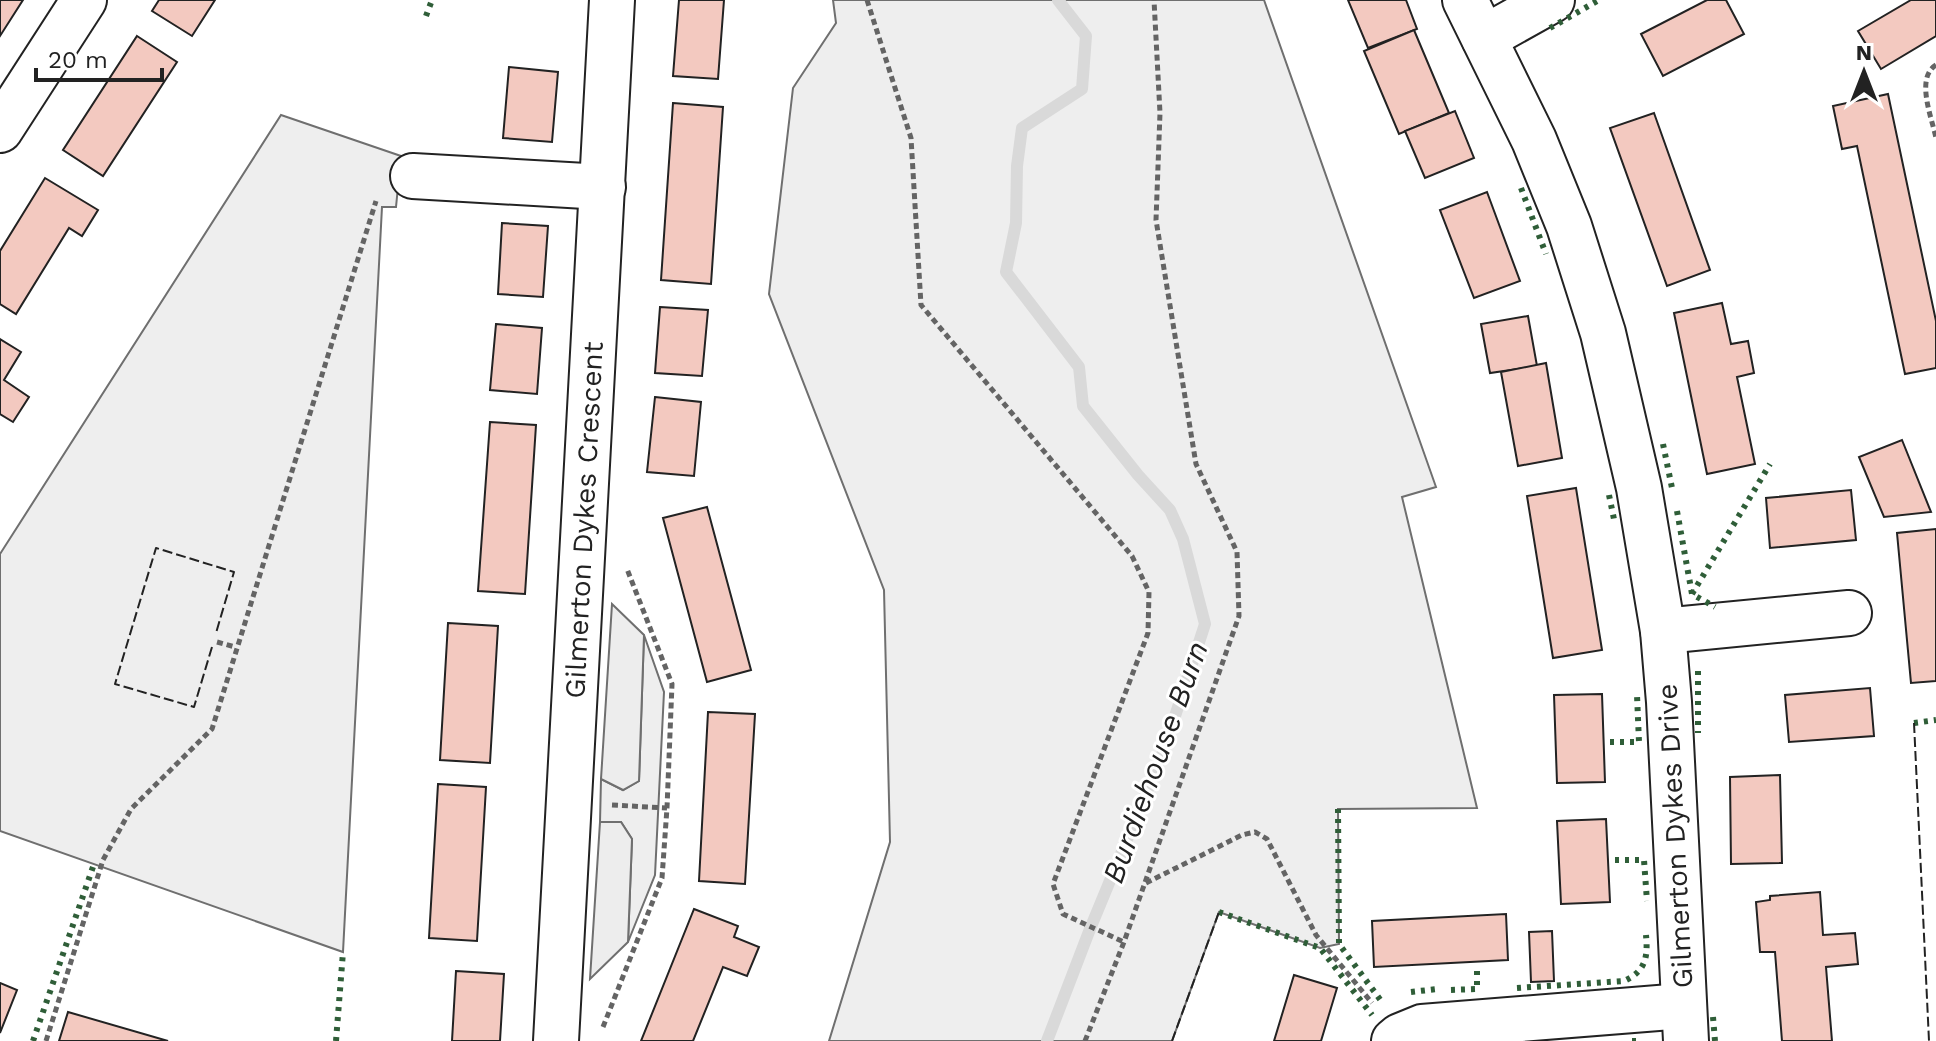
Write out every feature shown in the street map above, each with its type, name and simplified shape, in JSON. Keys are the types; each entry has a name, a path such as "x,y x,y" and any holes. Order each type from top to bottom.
{"street":[{"path":"0,130 84,0"},
{"name":"Gilmerton Dykes Crescent","path":"556,1041 612,0"},
{"name":"Gilmerton Dykes Drive","path":"1552,0 1474,19 1534,140 1569,226 1603,333 1639,488 1663,631 1669,702 1684,1024"},
{"path":"413,176 603,187"},
{"path":"1663,631 1849,613"},
{"path":"1397,1038 1422,1027 1684,1024"}],"path":[{"path":"867,0 911,138 921,305 1132,556 1149,592 1148,633 1053,884 1063,914 1124,942"},
{"path":"1085,1041 1124,942 1239,616 1237,552 1196,464 1156,220 1160,113 1154,0"},
{"path":"1936,65 1930,69 1925,84 1936,138"},
{"path":"46,1041 103,860 131,809 212,729 235,647 378,196 413,176"},
{"path":"597,1041 662,878 667,808 672,684 626,567"},
{"path":"217,642 235,647"},
{"path":"567,803 667,808"},
{"path":"1145,883 1242,835 1255,832 1267,839 1316,935 1397,1038"}],"shaded area":[{"path":"833,0 1264,0 1436,487 1402,497 1477,808 1338,809 1339,944 1320,948 1219,912 1172,1041 829,1041 890,842 884,590 769,294 793,88 836,23"},
{"path":"281,115 401,156 396,207 382,207 343,952 0,831 0,554"},
{"path":"612,604 644,635 639,781 623,790 601,779"},
{"path":"644,635 664,692 655,875 628,942 632,839 621,822 600,822 601,779 623,790 639,781"},
{"path":"600,822 621,822 632,839 628,942 590,979"}],"building":[{"path":"0,0 23,0 0,36"},
{"path":"159,0 215,0 192,36 152,11"},
{"path":"679,0 724,0 718,79 673,76"},
{"path":"1348,0 1406,0 1417,29 1368,48"},
{"path":"1707,0 1726,0 1744,34 1663,76 1641,34"},
{"path":"1911,0 1936,0 1936,36 1881,69 1858,31"},
{"path":"1414,30 1449,113 1399,134 1364,51"},
{"path":"137,36 177,62 103,176 63,150"},
{"path":"509,67 558,72 552,142 503,138"},
{"path":"1888,94 1936,321 1936,368 1905,374 1857,146 1842,149 1833,106"},
{"path":"673,103 723,107 711,284 661,280"},
{"path":"1455,111 1474,158 1425,178 1405,131"},
{"path":"1654,113 1710,270 1667,286 1610,128"},
{"path":"45,178 98,210 82,236 69,228 16,314 0,304 0,251"},
{"path":"1487,192 1520,281 1474,298 1440,210"},
{"path":"502,223 548,226 543,297 498,294"},
{"path":"1722,303 1731,344 1748,341 1754,373 1737,377 1755,464 1707,474 1674,313"},
{"path":"660,307 708,310 702,376 655,373"},
{"path":"1528,316 1537,366 1490,373 1481,324"},
{"path":"496,324 542,328 537,394 490,390"},
{"path":"0,339 21,352 4,380 29,397 13,422 0,414"},
{"path":"1546,363 1562,458 1518,466 1501,372"},
{"path":"655,397 701,402 694,476 647,472"},
{"path":"490,422 536,425 525,594 478,591"},
{"path":"1902,440 1931,512 1884,517 1859,457"},
{"path":"1576,488 1602,650 1553,658 1527,496"},
{"path":"1851,490 1856,540 1770,548 1766,498"},
{"path":"707,507 751,670 707,682 663,518"},
{"path":"1936,529 1936,681 1911,683 1897,533"},
{"path":"448,623 498,626 490,763 440,760"},
{"path":"1870,688 1874,736 1789,742 1785,695"},
{"path":"1602,694 1605,782 1557,783 1554,695"},
{"path":"708,712 755,714 745,884 699,881"},
{"path":"1780,775 1782,863 1731,864 1730,777"},
{"path":"438,784 486,787 477,941 429,938"},
{"path":"1606,819 1610,902 1561,904 1557,821"},
{"path":"1820,892 1823,935 1855,933 1858,964 1826,967 1832,1041 1782,1041 1775,952 1760,952 1756,902 1770,900 1770,896"},
{"path":"694,909 738,926 734,937 759,947 747,976 723,967 693,1041 641,1041"},
{"path":"1506,914 1508,960 1374,967 1372,921"},
{"path":"1552,931 1554,981 1531,982 1529,932"},
{"path":"456,971 504,974 500,1041 452,1041"},
{"path":"1294,975 1337,988 1321,1041 1274,1041"},
{"path":"0,983 17,990 0,1033"},
{"path":"68,1012 168,1041 59,1041"}],"waterway":[{"name":"Burdiehouse Burn","path":"1047,1041 1164,750 1205,624 1183,539 1170,510 1083,406 1079,367 1006,272 1016,223 1017,166 1022,128 1082,89 1086,36 1058,0"}],"hedge":[{"path":"426,16 432,0"},
{"path":"1550,28 1599,0"},
{"path":"1521,188 1546,254"},
{"path":"1663,444 1672,488"},
{"path":"1692,594 1770,464"},
{"path":"1609,495 1615,524"},
{"path":"1677,511 1692,594 1715,607"},
{"path":"1698,671 1698,733"},
{"path":"1610,742 1639,742 1637,695"},
{"path":"1914,723 1936,720"},
{"path":"1338,809 1339,944 1382,1002"},
{"path":"1615,860 1644,860 1647,901"},
{"path":"33,1041 94,864"},
{"path":"1219,912 1320,948 1372,1015"},
{"path":"1517,988 1624,981 1637,973 1644,962 1646,935"},
{"path":"336,1041 343,952"},
{"path":"1451,990 1477,989 1477,967"},
{"path":"1411,992 1437,989"},
{"path":"1713,1017 1715,1041"},
{"path":"1632,1041 1638,1041"}],"fence":[{"path":"212,647 194,707 115,684 156,548 234,572 216,633"},
{"path":"1914,723 1929,1041"},
{"path":"1172,1041 1219,912"}]}
